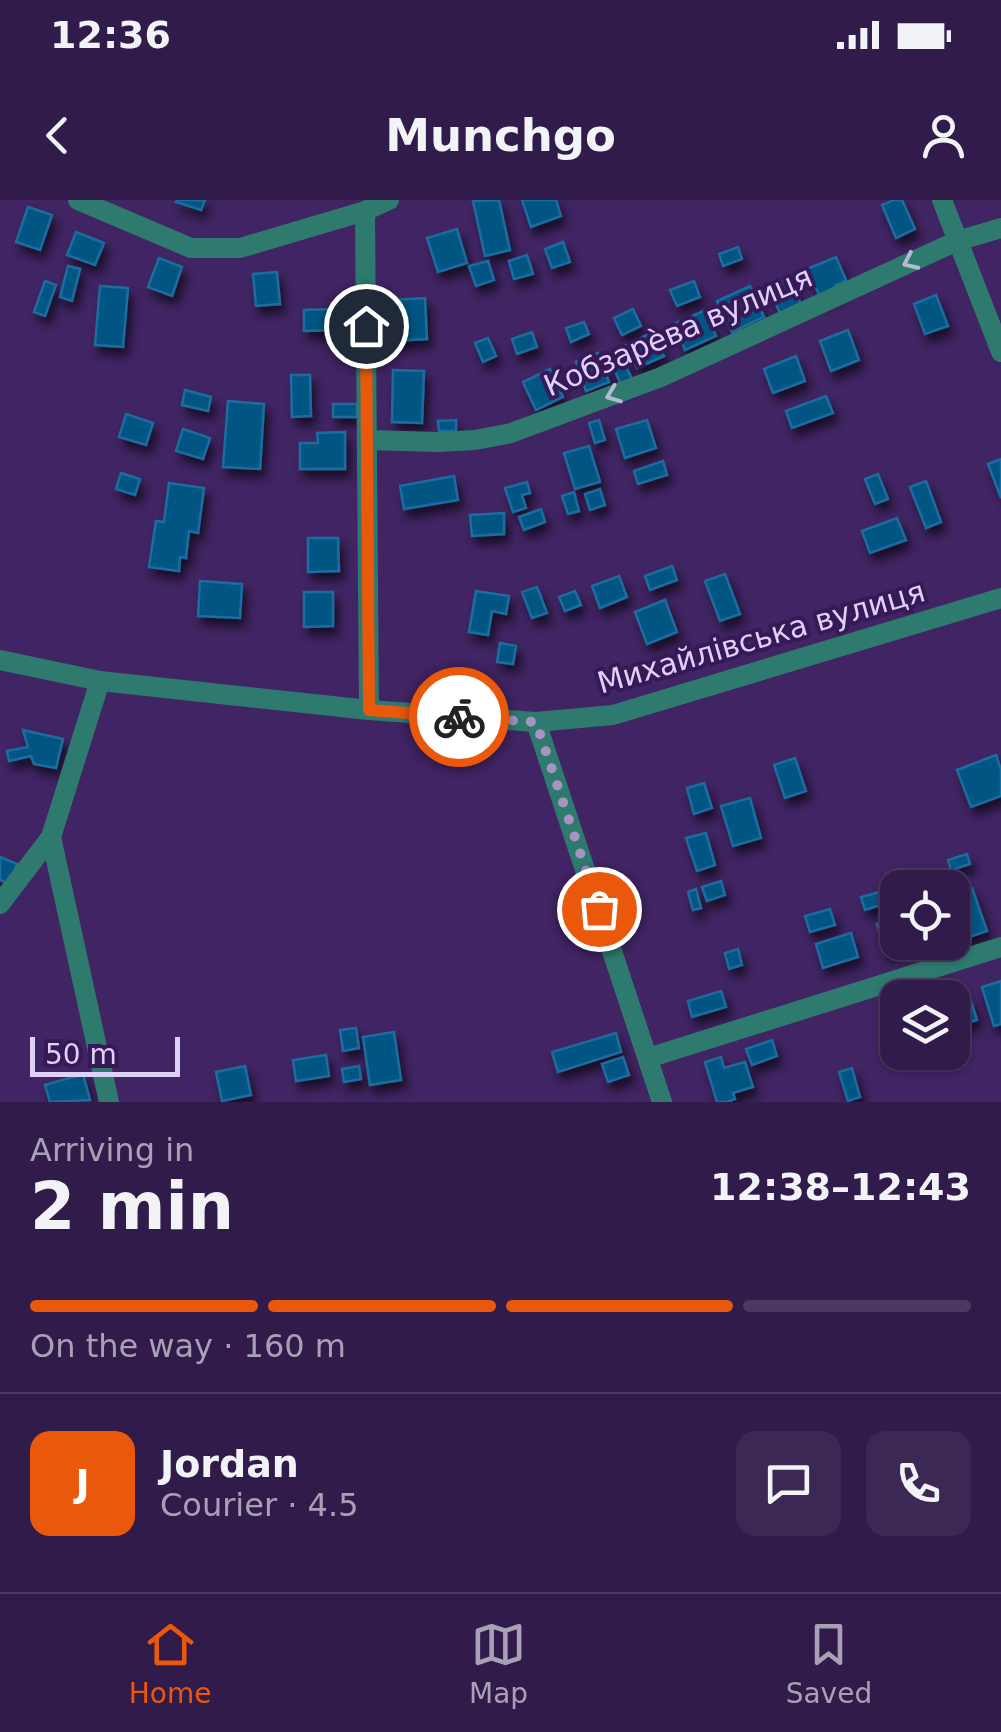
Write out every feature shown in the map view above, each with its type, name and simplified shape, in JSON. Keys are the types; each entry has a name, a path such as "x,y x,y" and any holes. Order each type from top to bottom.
{"street":[{"path":"78,200 191,248 240,248 389,200"},
{"path":"942,200 1001,352"},
{"path":"365,210 369,710"},
{"name":"Кобзарèва вулиця","path":"367,440 475,440 511,433 661,377 957,241 1001,228"},
{"name":"Михайлівська вулиця","path":"0,660 100,682 369,710 536,722 612,715 1001,598"},
{"path":"0,904 51,837 100,682"},
{"path":"536,722 662,1102"},
{"path":"51,837 108,1102"},
{"path":"648,1058 1001,947"}],"building":[{"path":"177,200 205,200 201,210"},
{"path":"499,200 510,250 485,256 473,201"},
{"path":"522,200 556,200 561,216 531,227"},
{"path":"902,200 915,229 896,238 882,205"},
{"path":"28,207 52,215 40,250 16,242"},
{"path":"457,229 467,263 438,272 427,238"},
{"path":"76,232 104,243 95,265 67,255"},
{"path":"563,242 570,262 552,268 545,249"},
{"path":"738,247 742,259 723,266 719,254"},
{"path":"527,255 533,274 514,279 509,261"},
{"path":"836,257 846,280 836,285 839,291 821,299 807,269"},
{"path":"159,258 182,267 172,296 148,287"},
{"path":"488,261 494,280 476,286 469,266"},
{"path":"68,266 80,269 72,301 60,297"},
{"path":"277,272 280,304 256,306 253,274"},
{"path":"789,278 801,304 780,313 768,288"},
{"path":"45,281 56,285 45,316 34,312"},
{"path":"694,281 700,297 677,306 670,290"},
{"path":"100,286 128,288 123,347 95,345"},
{"path":"750,286 764,317 732,332 717,301"},
{"path":"936,295 948,326 925,334 914,304"},
{"path":"425,298 427,339 393,341 391,300"},
{"path":"335,309 335,330 304,331 304,310"},
{"path":"633,309 641,326 622,335 614,318"},
{"path":"704,311 716,336 685,350 674,324"},
{"path":"584,322 589,334 571,342 566,328"},
{"path":"848,330 859,360 831,371 820,341"},
{"path":"532,332 537,347 517,354 512,339"},
{"path":"653,332 664,356 637,368 626,345"},
{"path":"488,338 496,356 483,362 475,343"},
{"path":"598,353 609,382 586,391 576,362"},
{"path":"796,356 805,381 773,393 764,369"},
{"path":"622,358 632,379 621,384 611,363"},
{"path":"550,369 563,397 536,410 523,382"},
{"path":"393,370 424,371 422,423 392,422"},
{"path":"291,375 310,375 311,416 292,417"},
{"path":"185,390 211,397 208,411 182,405"},
{"path":"826,396 833,413 792,428 786,411"},
{"path":"228,401 264,404 260,469 223,467"},
{"path":"333,404 357,404 357,417 333,417"},
{"path":"126,414 153,423 146,445 119,437"},
{"path":"456,420 456,431 439,431 438,421"},
{"path":"599,420 605,440 595,443 589,423"},
{"path":"647,420 656,448 625,458 616,429"},
{"path":"183,429 210,438 203,459 176,451"},
{"path":"345,432 345,469 300,469 300,443 318,443 317,433"},
{"path":"589,446 600,482 575,489 564,453"},
{"path":"1001,459 1001,498 988,464"},
{"path":"663,461 667,475 638,484 634,471"},
{"path":"121,473 140,479 135,495 116,489"},
{"path":"878,474 888,499 875,504 865,479"},
{"path":"454,476 458,500 404,509 400,486"},
{"path":"926,481 941,522 926,528 910,487"},
{"path":"527,482 530,493 522,495 526,508 513,512 505,488"},
{"path":"169,483 204,488 198,533 189,531 186,558 180,557 179,571 149,567 156,521 164,522"},
{"path":"600,489 605,505 590,510 585,494"},
{"path":"574,492 579,511 568,514 562,496"},
{"path":"541,509 545,522 524,530 519,517"},
{"path":"504,513 504,534 472,536 470,515"},
{"path":"897,518 906,540 870,553 862,531"},
{"path":"308,538 338,538 339,571 308,572"},
{"path":"672,566 677,580 650,590 645,576"},
{"path":"725,574 740,614 720,621 705,581"},
{"path":"619,576 627,597 600,608 592,586"},
{"path":"200,581 242,584 240,618 198,616"},
{"path":"537,587 547,613 532,618 522,592"},
{"path":"476,591 509,596 506,614 492,611 488,635 469,632"},
{"path":"575,591 581,605 565,611 559,597"},
{"path":"304,592 333,592 333,626 304,627"},
{"path":"665,600 677,632 647,644 635,612"},
{"path":"500,643 516,646 513,664 497,662"},
{"path":"23,730 63,739 56,768 34,764 31,756 9,761 7,751 28,747"},
{"path":"996,755 1001,770 1001,796 971,807 957,770"},
{"path":"795,758 806,791 785,798 774,765"},
{"path":"704,783 712,808 694,814 687,788"},
{"path":"750,798 761,838 733,846 721,806"},
{"path":"706,833 715,865 697,871 686,838"},
{"path":"967,854 970,864 951,870 948,860"},
{"path":"0,857 17,864 9,884 0,880"},
{"path":"721,881 725,895 707,901 702,887"},
{"path":"696,889 701,908 693,910 688,892"},
{"path":"970,889 987,931 970,937"},
{"path":"880,892 880,905 865,910 861,897"},
{"path":"830,909 835,925 810,932 805,916"},
{"path":"851,933 858,957 823,968 816,944"},
{"path":"738,949 742,965 729,969 725,953"},
{"path":"1001,981 1001,1024 994,1026 982,987"},
{"path":"721,991 726,1007 692,1017 688,1001"},
{"path":"970,998 977,1020 970,1022"},
{"path":"356,1028 359,1048 343,1051 340,1030"},
{"path":"394,1032 401,1080 370,1085 363,1037"},
{"path":"616,1033 621,1052 558,1072 552,1052"},
{"path":"772,1040 777,1056 752,1065 746,1049"},
{"path":"326,1055 329,1076 296,1081 293,1060"},
{"path":"623,1057 629,1075 608,1082 602,1064"},
{"path":"721,1057 724,1068 745,1062 753,1087 733,1093 735,1099 727,1102 717,1102 705,1062"},
{"path":"245,1066 251,1095 222,1101 216,1072"},
{"path":"359,1066 361,1079 344,1082 342,1069"},
{"path":"852,1068 860,1097 848,1101 839,1072"},
{"path":"83,1074 90,1100 50,1102 45,1085"}],"way so far":[{"path":"459,717 536,722 599,909"}],"route":[{"path":"366,326 369,710 459,717"}]}
